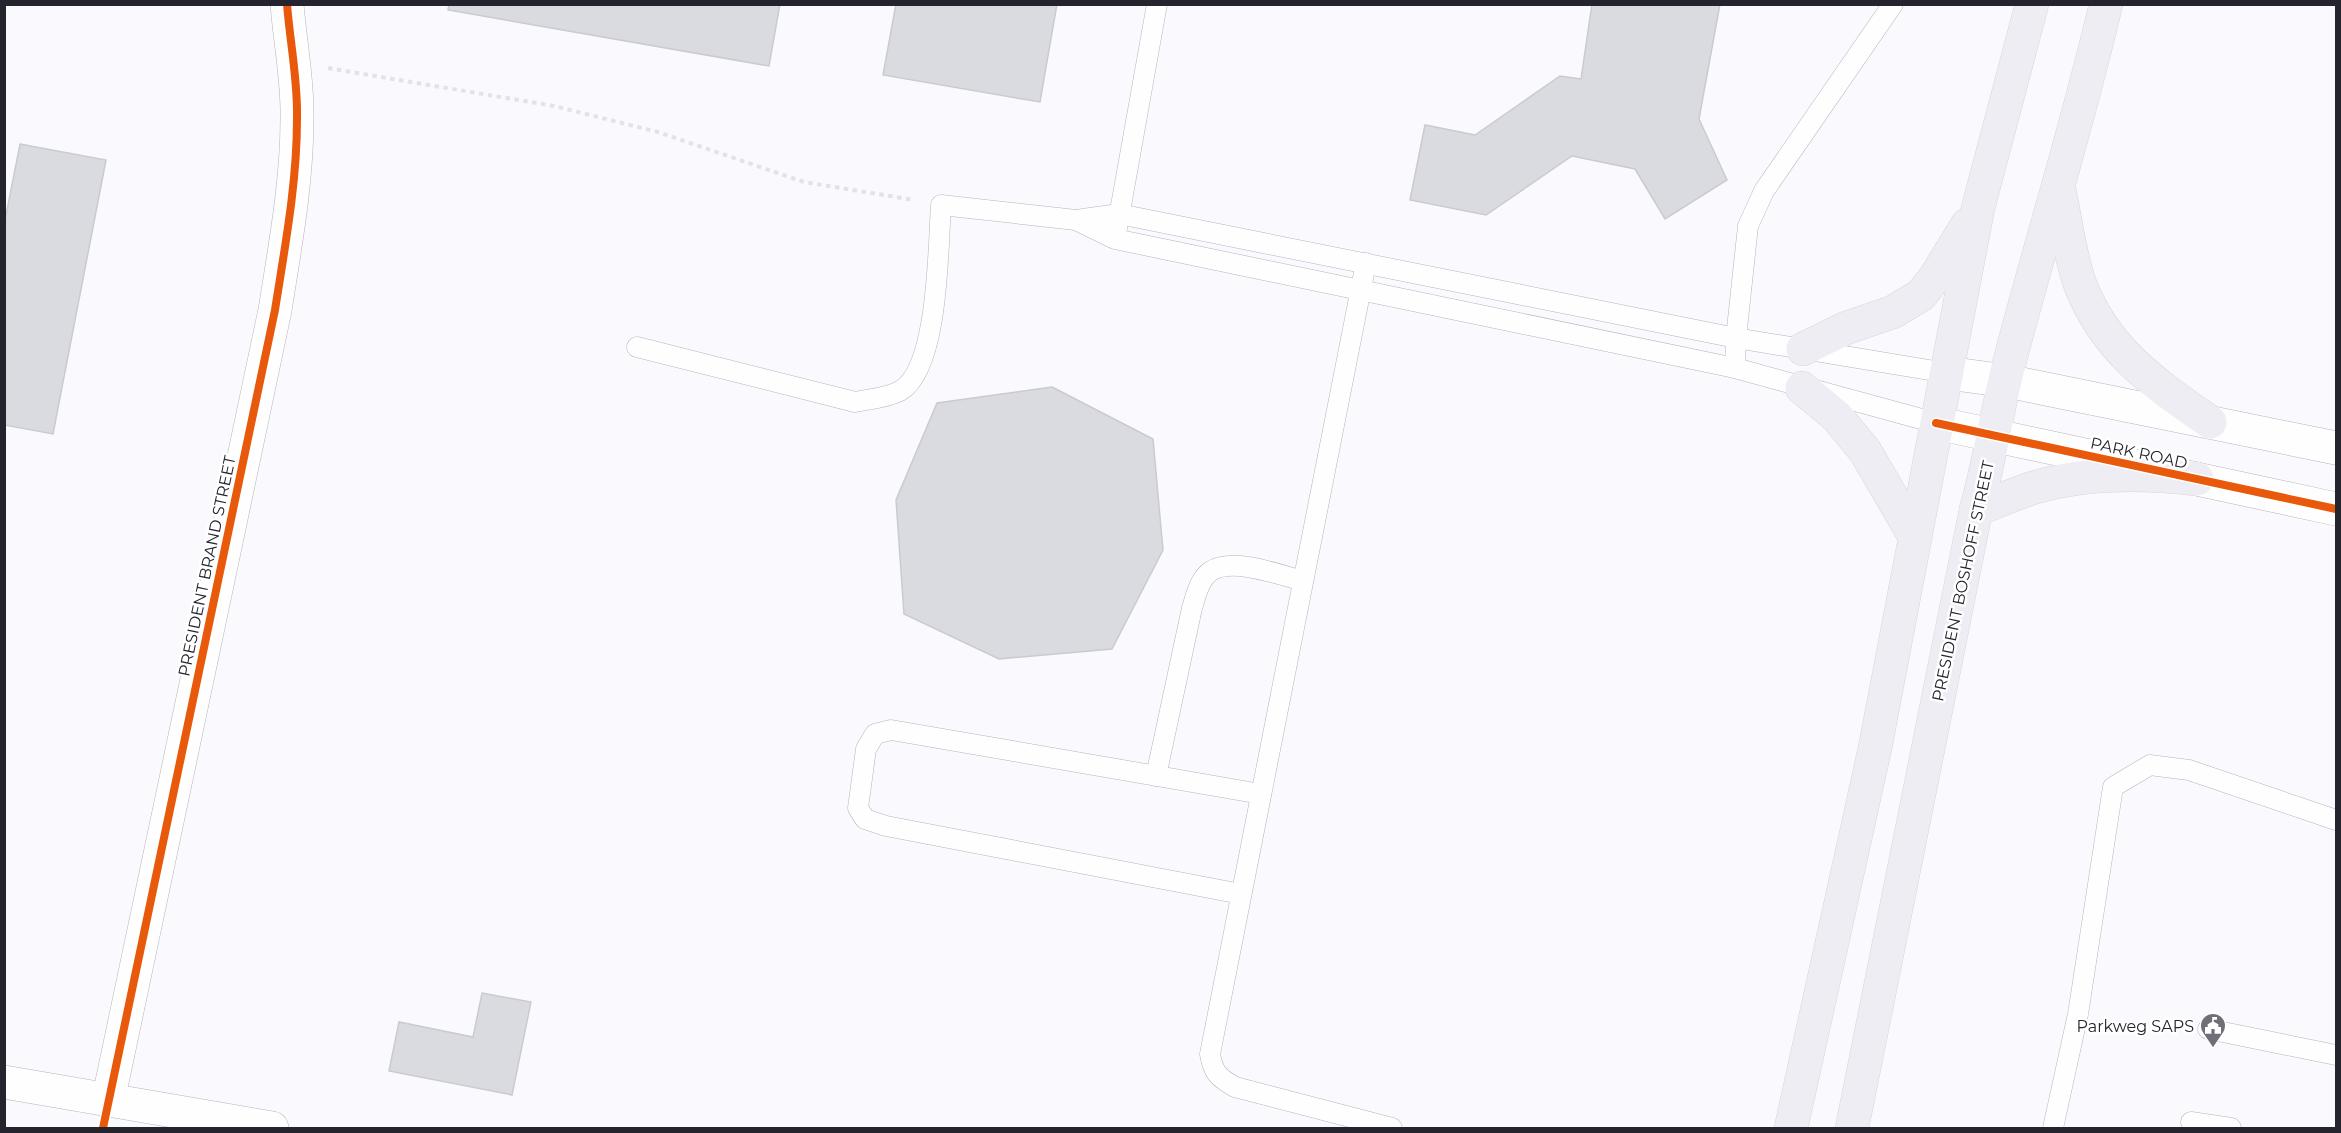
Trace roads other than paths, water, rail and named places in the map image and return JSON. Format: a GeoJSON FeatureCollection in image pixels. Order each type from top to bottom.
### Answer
{"type":"FeatureCollection","features":[{"type":"Feature","properties":{"kind":"main road"},"geometry":{"type":"LineString","coordinates":[[1791,1128],[1875,748],[1978,208],[2032,4]]}},
{"type":"Feature","properties":{"kind":"main road","name":"PRESIDENT BOSHOFF STREET"},"geometry":{"type":"LineString","coordinates":[[1852,1128],[1976,510],[2010,363],[2059,189],[2106,4]]}},
{"type":"Feature","properties":{"kind":"main road"},"geometry":{"type":"LineString","coordinates":[[2059,189],[2080,283],[2115,347],[2143,373],[2210,422]]}},
{"type":"Feature","properties":{"kind":"main road"},"geometry":{"type":"LineString","coordinates":[[1803,349],[1846,328],[1893,312],[1921,295],[1936,276],[1978,208]]}},
{"type":"Feature","properties":{"kind":"main road"},"geometry":{"type":"LineString","coordinates":[[1802,388],[1837,417],[1865,451],[1915,537]]}},
{"type":"Feature","properties":{"kind":"main road"},"geometry":{"type":"LineString","coordinates":[[1976,510],[2037,487],[2074,479],[2117,475],[2197,479]]}},
{"type":"Feature","properties":{"kind":"street","name":"PRESIDENT BRAND STREET"},"geometry":{"type":"LineString","coordinates":[[106,1115],[275,310],[293,192],[297,118],[295,62],[287,4]]}},
{"type":"Feature","properties":{"kind":"street"},"geometry":{"type":"LineString","coordinates":[[1947,372],[2007,381],[2337,448]]}},
{"type":"Feature","properties":{"kind":"street","name":"PARK ROAD"},"geometry":{"type":"LineString","coordinates":[[1936,423],[2337,509]]}},
{"type":"Feature","properties":{"kind":"street"},"geometry":{"type":"LineString","coordinates":[[4,1082],[106,1115],[272,1128]]}},
{"type":"Feature","properties":{"kind":"lane"},"geometry":{"type":"LineString","coordinates":[[1115,239],[1158,4]]}},
{"type":"Feature","properties":{"kind":"lane"},"geometry":{"type":"LineString","coordinates":[[1735,368],[1748,226],[1764,190],[1893,4]]}},
{"type":"Feature","properties":{"kind":"lane"},"geometry":{"type":"LineString","coordinates":[[637,347],[855,402],[882,397],[902,390],[918,373],[930,339],[941,205],[1076,220],[1119,214],[1736,338],[1947,372]]}},
{"type":"Feature","properties":{"kind":"lane"},"geometry":{"type":"LineString","coordinates":[[1076,220],[1115,239],[1735,368],[1936,423]]}},
{"type":"Feature","properties":{"kind":"lane"},"geometry":{"type":"LineString","coordinates":[[1366,263],[1210,1054],[1212,1068],[1217,1076],[1235,1087],[1392,1128]]}},
{"type":"Feature","properties":{"kind":"lane"},"geometry":{"type":"LineString","coordinates":[[1156,776],[1192,608],[1200,585],[1211,571],[1242,566],[1303,581]]}},
{"type":"Feature","properties":{"kind":"lane"},"geometry":{"type":"LineString","coordinates":[[1241,894],[885,826],[865,819],[858,808],[866,749],[875,734],[891,730],[1261,794]]}},
{"type":"Feature","properties":{"kind":"lane"},"geometry":{"type":"LineString","coordinates":[[2054,1128],[2078,1014],[2113,787],[2150,765],[2189,770],[2337,820]]}},
{"type":"Feature","properties":{"kind":"lane"},"geometry":{"type":"LineString","coordinates":[[2208,1029],[2337,1055]]}},
{"type":"Feature","properties":{"kind":"lane"},"geometry":{"type":"LineString","coordinates":[[2191,1122],[2231,1128]]}},
{"type":"Feature","properties":{"kind":"place","name":"Parkweg SAPS"},"geometry":{"type":"Point","coordinates":[2213,1049]}}]}
